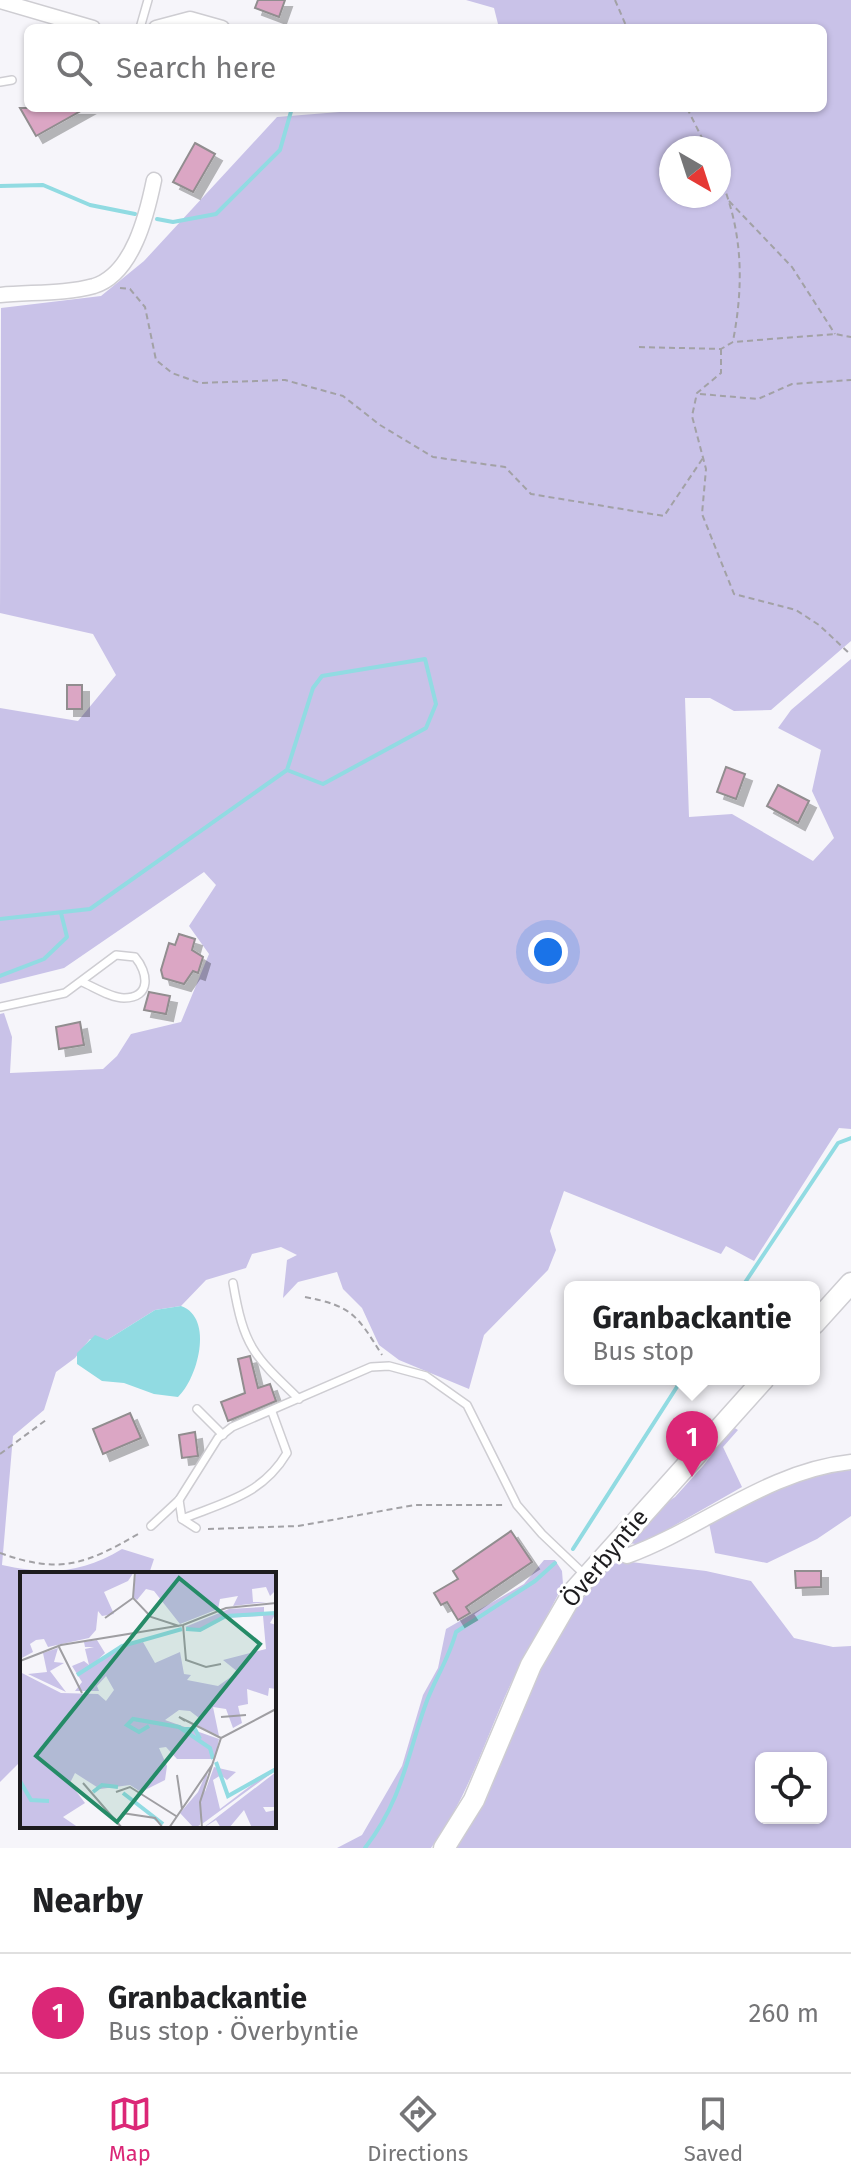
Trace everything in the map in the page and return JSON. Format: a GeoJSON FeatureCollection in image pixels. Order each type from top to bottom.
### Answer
{"type":"FeatureCollection","features":[{"type":"Feature","properties":{"kind":"street"},"geometry":{"type":"LineString","coordinates":[[0,1],[79,24]]}},
{"type":"Feature","properties":{"kind":"street"},"geometry":{"type":"LineString","coordinates":[[171,24],[190,19],[208,24]]}},
{"type":"Feature","properties":{"kind":"street"},"geometry":{"type":"LineString","coordinates":[[0,295],[82,288],[103,282],[118,268],[144,224],[154,180]]}},
{"type":"Feature","properties":{"kind":"street"},"geometry":{"type":"LineString","coordinates":[[820,1317],[851,1283]]}},
{"type":"Feature","properties":{"kind":"street","name":"Överbyntie"},"geometry":{"type":"LineString","coordinates":[[444,1848],[474,1800],[548,1632],[585,1575],[759,1385]]}},
{"type":"Feature","properties":{"kind":"street"},"geometry":{"type":"LineString","coordinates":[[611,1548],[627,1556],[769,1485],[832,1464],[851,1462]]}},
{"type":"Feature","properties":{"kind":"lane"},"geometry":{"type":"LineString","coordinates":[[141,24],[148,0]]}},
{"type":"Feature","properties":{"kind":"lane"},"geometry":{"type":"LineString","coordinates":[[0,82],[12,80]]}},
{"type":"Feature","properties":{"kind":"lane"},"geometry":{"type":"LineString","coordinates":[[0,1007],[65,993],[102,963],[127,954],[135,957],[146,975],[146,985],[141,993],[122,998],[82,982]]}},
{"type":"Feature","properties":{"kind":"lane"},"geometry":{"type":"LineString","coordinates":[[233,1283],[241,1330],[251,1348],[299,1399]]}},
{"type":"Feature","properties":{"kind":"lane"},"geometry":{"type":"LineString","coordinates":[[151,1526],[179,1500],[223,1435],[232,1427],[272,1412],[356,1372],[389,1366],[426,1376],[467,1405],[477,1418],[517,1505],[585,1575]]}},
{"type":"Feature","properties":{"kind":"lane"},"geometry":{"type":"LineString","coordinates":[[197,1409],[223,1435]]}},
{"type":"Feature","properties":{"kind":"lane"},"geometry":{"type":"LineString","coordinates":[[182,1519],[259,1488],[275,1473],[287,1453],[272,1412]]}},
{"type":"Feature","properties":{"kind":"lane"},"geometry":{"type":"LineString","coordinates":[[179,1500],[182,1519],[196,1528]]}},
{"type":"Feature","properties":{"kind":"path"},"geometry":{"type":"LineString","coordinates":[[615,0],[625,24]]}},
{"type":"Feature","properties":{"kind":"path"},"geometry":{"type":"LineString","coordinates":[[689,112],[701,136]]}},
{"type":"Feature","properties":{"kind":"path"},"geometry":{"type":"LineString","coordinates":[[731,203],[792,267],[835,334]]}},
{"type":"Feature","properties":{"kind":"path"},"geometry":{"type":"LineString","coordinates":[[731,208],[740,245],[740,302],[733,342]]}},
{"type":"Feature","properties":{"kind":"path"},"geometry":{"type":"LineString","coordinates":[[114,288],[130,289],[145,307],[156,360],[172,373],[200,383],[285,380],[343,396],[380,425],[433,457],[505,467],[531,494],[664,516],[703,458]]}},
{"type":"Feature","properties":{"kind":"path"},"geometry":{"type":"LineString","coordinates":[[639,347],[721,349],[733,342],[835,334],[851,337]]}},
{"type":"Feature","properties":{"kind":"path"},"geometry":{"type":"LineString","coordinates":[[721,349],[721,373],[697,393],[692,416],[706,469],[702,514],[734,594],[796,610],[819,625],[850,654]]}},
{"type":"Feature","properties":{"kind":"path"},"geometry":{"type":"LineString","coordinates":[[697,393],[758,399],[792,384],[851,380]]}},
{"type":"Feature","properties":{"kind":"path"},"geometry":{"type":"LineString","coordinates":[[305,1297],[340,1304],[362,1324],[389,1366]]}},
{"type":"Feature","properties":{"kind":"path"},"geometry":{"type":"LineString","coordinates":[[0,1454],[46,1420]]}},
{"type":"Feature","properties":{"kind":"path"},"geometry":{"type":"LineString","coordinates":[[196,1528],[298,1526],[415,1505],[517,1505]]}},
{"type":"Feature","properties":{"kind":"path"},"geometry":{"type":"LineString","coordinates":[[0,1553],[40,1564],[75,1565],[109,1552],[151,1526]]}},
{"type":"Feature","properties":{"kind":"shaded area"},"geometry":{"type":"Polygon","coordinates":[[[466,0],[851,0],[851,641],[771,710],[734,711],[710,698],[685,698],[689,817],[732,814],[813,861],[834,838],[812,791],[821,750],[778,728],[791,710],[851,659],[851,1129],[839,1128],[754,1261],[726,1246],[721,1254],[564,1191],[550,1231],[556,1250],[548,1270],[484,1335],[469,1389],[399,1360],[379,1345],[362,1308],[343,1289],[337,1272],[298,1282],[283,1298],[287,1260],[297,1255],[281,1247],[252,1254],[246,1268],[206,1280],[181,1306],[155,1310],[107,1340],[90,1339],[75,1358],[56,1372],[44,1410],[13,1436],[2,1565],[34,1570],[64,1570],[92,1563],[122,1549],[154,1559],[150,1572],[20,1572],[20,1762],[0,1782],[0,1014],[4,1013],[12,1037],[10,1073],[103,1069],[117,1056],[131,1034],[181,1022],[209,954],[189,926],[216,885],[204,872],[64,968],[0,984],[0,708],[78,721],[116,675],[93,634],[0,613],[1,308],[101,296],[144,261],[277,117],[339,112],[827,112],[827,24],[498,24],[494,8],[466,0]]]}},
{"type":"Feature","properties":{"kind":"shaded area"},"geometry":{"type":"Polygon","coordinates":[[[733,1427],[738,1430],[723,1447],[742,1487],[640,1545],[630,1543],[655,1510],[675,1497],[703,1466],[733,1427]]]}},
{"type":"Feature","properties":{"kind":"shaded area"},"geometry":{"type":"Polygon","coordinates":[[[851,1470],[851,1516],[817,1539],[767,1563],[715,1553],[709,1523],[796,1483],[851,1470]]]}},
{"type":"Feature","properties":{"kind":"shaded area"},"geometry":{"type":"Polygon","coordinates":[[[544,1560],[555,1560],[562,1571],[563,1584],[520,1665],[456,1807],[431,1848],[337,1848],[362,1835],[402,1766],[423,1695],[438,1668],[446,1629],[524,1584],[544,1560]]]}},
{"type":"Feature","properties":{"kind":"shaded area"},"geometry":{"type":"Polygon","coordinates":[[[631,1562],[706,1571],[751,1581],[794,1638],[833,1647],[851,1646],[851,1848],[455,1848],[486,1800],[534,1683],[562,1625],[610,1564],[631,1562]]]}},
{"type":"Feature","properties":{"kind":"water"},"geometry":{"type":"Polygon","coordinates":[[[181,1306],[198,1323],[200,1336],[196,1364],[178,1397],[154,1394],[124,1383],[102,1381],[77,1364],[77,1353],[95,1335],[107,1340],[155,1310],[181,1306]]]}},
{"type":"Feature","properties":{"kind":"building"},"geometry":{"type":"Polygon","coordinates":[[[258,0],[285,0],[279,17],[255,8],[258,0]]]}},
{"type":"Feature","properties":{"kind":"building"},"geometry":{"type":"Polygon","coordinates":[[[20,108],[24,108],[24,112],[79,112],[36,136],[20,108]]]}},
{"type":"Feature","properties":{"kind":"building"},"geometry":{"type":"Polygon","coordinates":[[[195,143],[215,154],[193,192],[173,182],[195,143]]]}},
{"type":"Feature","properties":{"kind":"building"},"geometry":{"type":"Polygon","coordinates":[[[67,685],[82,685],[82,709],[67,709],[67,685]]]}},
{"type":"Feature","properties":{"kind":"building"},"geometry":{"type":"Polygon","coordinates":[[[726,767],[745,774],[736,799],[717,792],[726,767]]]}},
{"type":"Feature","properties":{"kind":"building"},"geometry":{"type":"Polygon","coordinates":[[[778,785],[809,801],[798,823],[767,806],[778,785]]]}},
{"type":"Feature","properties":{"kind":"building"},"geometry":{"type":"Polygon","coordinates":[[[179,934],[195,939],[192,950],[203,957],[198,973],[193,971],[184,984],[163,978],[161,970],[169,943],[175,945],[179,934]]]}},
{"type":"Feature","properties":{"kind":"building"},"geometry":{"type":"Polygon","coordinates":[[[149,992],[170,996],[166,1014],[144,1010],[149,992]]]}},
{"type":"Feature","properties":{"kind":"building"},"geometry":{"type":"Polygon","coordinates":[[[80,1022],[84,1045],[59,1049],[56,1027],[80,1022]]]}},
{"type":"Feature","properties":{"kind":"building"},"geometry":{"type":"Polygon","coordinates":[[[250,1356],[258,1388],[270,1384],[276,1401],[228,1421],[221,1402],[245,1393],[238,1359],[250,1356]]]}},
{"type":"Feature","properties":{"kind":"building"},"geometry":{"type":"Polygon","coordinates":[[[130,1413],[141,1438],[103,1454],[93,1429],[130,1413]]]}},
{"type":"Feature","properties":{"kind":"building"},"geometry":{"type":"Polygon","coordinates":[[[195,1432],[198,1456],[182,1458],[179,1435],[195,1432]]]}},
{"type":"Feature","properties":{"kind":"building"},"geometry":{"type":"Polygon","coordinates":[[[511,1531],[532,1562],[466,1607],[470,1613],[458,1620],[447,1602],[441,1605],[434,1593],[458,1579],[453,1571],[511,1531]]]}},
{"type":"Feature","properties":{"kind":"building"},"geometry":{"type":"Polygon","coordinates":[[[795,1571],[821,1571],[821,1587],[796,1588],[795,1571]]]}},
{"type":"Feature","properties":{"kind":"waterway"},"geometry":{"type":"LineString","coordinates":[[157,219],[173,222],[216,214],[280,150],[291,112]]}},
{"type":"Feature","properties":{"kind":"waterway"},"geometry":{"type":"LineString","coordinates":[[0,186],[43,185],[90,205],[135,214]]}},
{"type":"Feature","properties":{"kind":"waterway"},"geometry":{"type":"LineString","coordinates":[[0,919],[90,909],[287,770],[313,688],[322,676],[425,659],[436,704],[426,728],[323,784],[287,770]]}},
{"type":"Feature","properties":{"kind":"waterway"},"geometry":{"type":"LineString","coordinates":[[0,976],[44,959],[67,937],[61,913]]}},
{"type":"Feature","properties":{"kind":"waterway"},"geometry":{"type":"LineString","coordinates":[[746,1281],[838,1143],[851,1138]]}},
{"type":"Feature","properties":{"kind":"waterway"},"geometry":{"type":"LineString","coordinates":[[573,1549],[678,1385]]}},
{"type":"Feature","properties":{"kind":"waterway"},"geometry":{"type":"LineString","coordinates":[[365,1848],[395,1796],[425,1706],[456,1632],[535,1581],[555,1563]]}},
{"type":"Feature","properties":{"kind":"place","name":"Granbackantie"},"geometry":{"type":"Point","coordinates":[692,1477]}}]}
